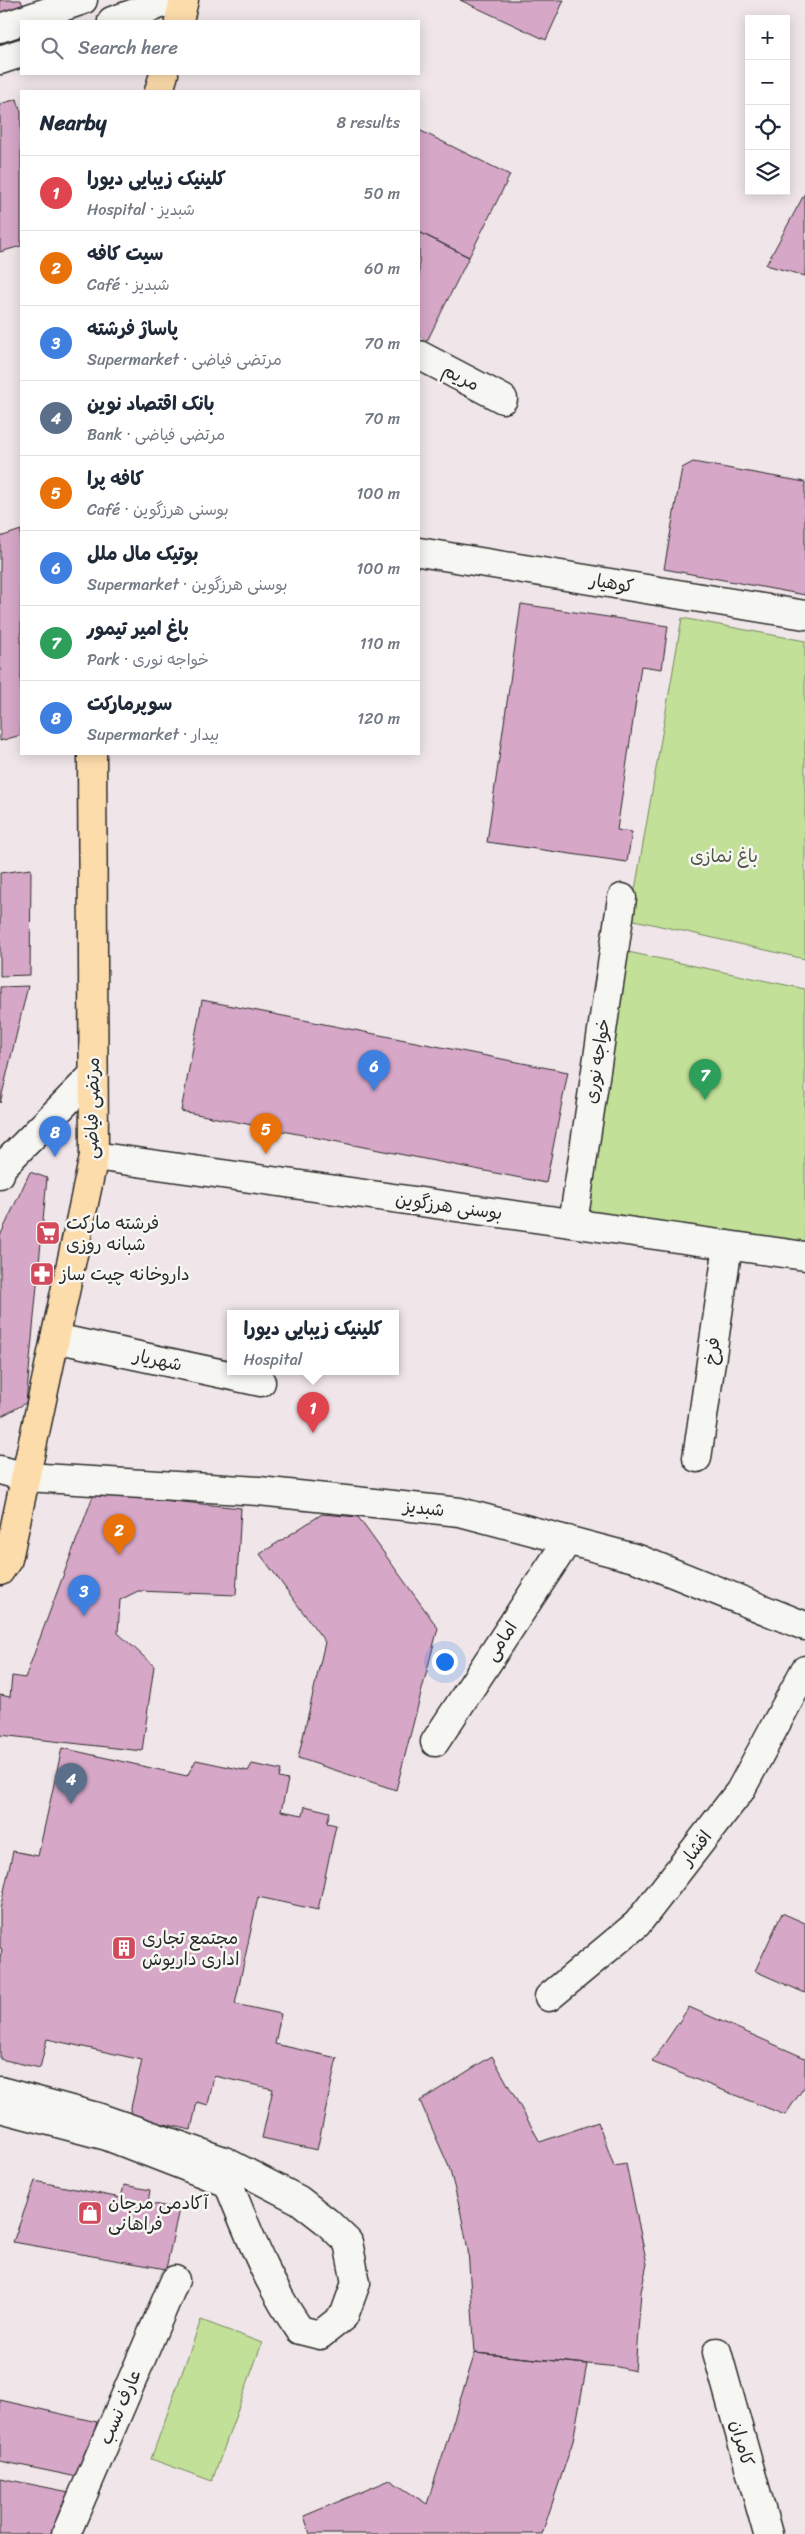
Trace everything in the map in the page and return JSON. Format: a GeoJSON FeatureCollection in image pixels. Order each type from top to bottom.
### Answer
{"type":"FeatureCollection","features":[{"type":"Feature","properties":{"kind":"main road"},"geometry":{"type":"LineString","coordinates":[[178,20],[184,0]]}},
{"type":"Feature","properties":{"kind":"main road"},"geometry":{"type":"LineString","coordinates":[[159,90],[164,75]]}},
{"type":"Feature","properties":{"kind":"main road","name":"مرتضی فیاضی"},"geometry":{"type":"LineString","coordinates":[[0,1571],[8,1559],[94,1156],[92,755]]}},
{"type":"Feature","properties":{"kind":"street"},"geometry":{"type":"LineString","coordinates":[[0,28],[45,6],[83,0]]}},
{"type":"Feature","properties":{"kind":"street"},"geometry":{"type":"LineString","coordinates":[[115,20],[172,0]]}},
{"type":"Feature","properties":{"kind":"street"},"geometry":{"type":"LineString","coordinates":[[0,60],[20,53]]}},
{"type":"Feature","properties":{"kind":"street","name":"مریم"},"geometry":{"type":"LineString","coordinates":[[420,356],[503,399]]}},
{"type":"Feature","properties":{"kind":"street","name":"کوهیار"},"geometry":{"type":"LineString","coordinates":[[420,552],[805,615]]}},
{"type":"Feature","properties":{"kind":"street","name":"خواجه نوری"},"geometry":{"type":"LineString","coordinates":[[572,1223],[622,898]]}},
{"type":"Feature","properties":{"kind":"street"},"geometry":{"type":"LineString","coordinates":[[0,1174],[2,1167],[93,1075]]}},
{"type":"Feature","properties":{"kind":"street","name":"بوسنی هرزگوین"},"geometry":{"type":"LineString","coordinates":[[94,1156],[805,1256]]}},
{"type":"Feature","properties":{"kind":"street","name":"فرخ"},"geometry":{"type":"LineString","coordinates":[[697,1458],[728,1245]]}},
{"type":"Feature","properties":{"kind":"street","name":"شهریار"},"geometry":{"type":"LineString","coordinates":[[55,1338],[227,1375]]}},
{"type":"Feature","properties":{"kind":"street","name":"شهریار"},"geometry":{"type":"LineString","coordinates":[[228,1375],[261,1382]]}},
{"type":"Feature","properties":{"kind":"street","name":"شبدیز"},"geometry":{"type":"LineString","coordinates":[[0,1470],[26,1477],[259,1491],[460,1512],[638,1559],[805,1626]]}},
{"type":"Feature","properties":{"kind":"street","name":"امامی"},"geometry":{"type":"LineString","coordinates":[[435,1742],[568,1540]]}},
{"type":"Feature","properties":{"kind":"street","name":"افشار"},"geometry":{"type":"LineString","coordinates":[[549,1997],[637,1924],[740,1791],[805,1670]]}},
{"type":"Feature","properties":{"kind":"street"},"geometry":{"type":"LineString","coordinates":[[0,2091],[97,2117],[224,2160],[299,2200],[326,2221],[348,2242],[356,2283],[344,2316],[320,2335],[300,2330],[280,2302],[268,2279],[228,2183],[107,2136],[0,2108]]}},
{"type":"Feature","properties":{"kind":"street","name":"عارف نسب"},"geometry":{"type":"LineString","coordinates":[[66,2534],[175,2280]]}},
{"type":"Feature","properties":{"kind":"street","name":"کامران"},"geometry":{"type":"LineString","coordinates":[[717,2352],[768,2534]]}},
{"type":"Feature","properties":{"kind":"green space","name":"باغ نمازی"},"geometry":{"type":"Polygon","coordinates":[[[682,618],[805,641],[805,959],[630,919],[682,618]]]}},
{"type":"Feature","properties":{"kind":"green space"},"geometry":{"type":"Polygon","coordinates":[[[628,952],[805,989],[805,1243],[588,1211],[628,952]]]}},
{"type":"Feature","properties":{"kind":"green space"},"geometry":{"type":"Polygon","coordinates":[[[201,2320],[262,2343],[212,2481],[151,2459],[201,2320]]]}},
{"type":"Feature","properties":{"kind":"building"},"geometry":{"type":"Polygon","coordinates":[[[0,0],[21,0],[24,9],[0,17],[0,0]]]}},
{"type":"Feature","properties":{"kind":"building"},"geometry":{"type":"Polygon","coordinates":[[[460,0],[564,0],[546,40],[460,0]]]}},
{"type":"Feature","properties":{"kind":"building"},"geometry":{"type":"Polygon","coordinates":[[[17,99],[20,109],[20,246],[0,252],[0,104],[17,99]]]}},
{"type":"Feature","properties":{"kind":"building"},"geometry":{"type":"Polygon","coordinates":[[[420,130],[510,175],[469,257],[420,232],[420,130]]]}},
{"type":"Feature","properties":{"kind":"building"},"geometry":{"type":"Polygon","coordinates":[[[805,193],[805,276],[766,265],[805,193]]]}},
{"type":"Feature","properties":{"kind":"building"},"geometry":{"type":"Polygon","coordinates":[[[420,232],[469,257],[427,341],[420,337],[420,232]]]}},
{"type":"Feature","properties":{"kind":"building"},"geometry":{"type":"Polygon","coordinates":[[[693,462],[805,482],[805,595],[664,569],[682,468],[693,462]]]}},
{"type":"Feature","properties":{"kind":"building"},"geometry":{"type":"Polygon","coordinates":[[[20,530],[20,735],[0,741],[0,537],[20,530]]]}},
{"type":"Feature","properties":{"kind":"building"},"geometry":{"type":"Polygon","coordinates":[[[521,604],[668,626],[662,669],[641,666],[617,830],[632,832],[627,862],[487,842],[521,604]]]}},
{"type":"Feature","properties":{"kind":"building"},"geometry":{"type":"Polygon","coordinates":[[[31,869],[30,975],[0,976],[0,873],[31,869]]]}},
{"type":"Feature","properties":{"kind":"building"},"geometry":{"type":"Polygon","coordinates":[[[28,986],[0,1103],[0,987],[28,986]]]}},
{"type":"Feature","properties":{"kind":"building"},"geometry":{"type":"Polygon","coordinates":[[[202,1000],[568,1072],[546,1183],[181,1111],[202,1000]]]}},
{"type":"Feature","properties":{"kind":"building"},"geometry":{"type":"Polygon","coordinates":[[[30,1172],[47,1178],[26,1403],[0,1417],[0,1236],[30,1172]]]}},
{"type":"Feature","properties":{"kind":"building"},"geometry":{"type":"Polygon","coordinates":[[[94,1493],[241,1508],[236,1595],[138,1591],[120,1600],[118,1633],[154,1666],[142,1751],[0,1735],[0,1695],[10,1697],[12,1676],[25,1678],[94,1493]]]}},
{"type":"Feature","properties":{"kind":"building"},"geometry":{"type":"Polygon","coordinates":[[[322,1514],[358,1517],[438,1628],[396,1790],[298,1758],[325,1642],[260,1554],[322,1514]]]}},
{"type":"Feature","properties":{"kind":"building","name":"مجتمع تجاری اداری داریوش"},"geometry":{"type":"Polygon","coordinates":[[[62,1748],[187,1776],[196,1760],[248,1771],[252,1764],[281,1770],[279,1778],[288,1780],[281,1811],[303,1815],[305,1806],[330,1812],[327,1823],[336,1825],[318,1910],[258,1897],[235,2004],[281,2014],[275,2044],[337,2058],[317,2150],[262,2138],[273,2089],[214,2076],[208,2105],[197,2102],[191,2130],[129,2116],[142,2060],[47,2039],[40,2068],[0,2059],[0,1959],[2,1949],[0,1948],[0,1909],[13,1851],[38,1856],[62,1748]]]}},
{"type":"Feature","properties":{"kind":"building"},"geometry":{"type":"Polygon","coordinates":[[[782,1913],[805,1923],[805,1993],[755,1971],[782,1913]]]}},
{"type":"Feature","properties":{"kind":"building"},"geometry":{"type":"Polygon","coordinates":[[[689,2007],[805,2058],[805,2086],[785,2115],[652,2062],[689,2007]]]}},
{"type":"Feature","properties":{"kind":"building"},"geometry":{"type":"Polygon","coordinates":[[[492,2056],[540,2142],[598,2122],[614,2166],[626,2164],[647,2264],[641,2292],[635,2371],[618,2367],[475,2353],[468,2250],[460,2209],[449,2167],[420,2101],[492,2056]]]}},
{"type":"Feature","properties":{"kind":"building"},"geometry":{"type":"Polygon","coordinates":[[[35,2181],[121,2198],[124,2185],[150,2190],[148,2203],[179,2209],[166,2269],[13,2242],[35,2181]]]}},
{"type":"Feature","properties":{"kind":"building"},"geometry":{"type":"Polygon","coordinates":[[[475,2353],[587,2364],[573,2441],[542,2534],[310,2534],[304,2516],[390,2480],[427,2504],[475,2353]]]}},
{"type":"Feature","properties":{"kind":"building"},"geometry":{"type":"Polygon","coordinates":[[[0,2400],[97,2422],[82,2478],[0,2461],[0,2400]]]}},
{"type":"Feature","properties":{"kind":"building"},"geometry":{"type":"Polygon","coordinates":[[[0,2478],[74,2493],[55,2534],[0,2534],[0,2478]]]}},
{"type":"Feature","properties":{"kind":"place","name":"بوتیک مال ملل"},"geometry":{"type":"Point","coordinates":[374,1091]}},
{"type":"Feature","properties":{"kind":"place","name":"باغ امیر تیمور"},"geometry":{"type":"Point","coordinates":[705,1100]}},
{"type":"Feature","properties":{"kind":"place","name":"کافه پرا"},"geometry":{"type":"Point","coordinates":[266,1154]}},
{"type":"Feature","properties":{"kind":"place","name":"سوپرمارکت"},"geometry":{"type":"Point","coordinates":[55,1157]}},
{"type":"Feature","properties":{"kind":"place","name":"فرشته مارکت شبانه روزی"},"geometry":{"type":"Point","coordinates":[48,1233]}},
{"type":"Feature","properties":{"kind":"place","name":"داروخانه چیت ساز"},"geometry":{"type":"Point","coordinates":[42,1274]}},
{"type":"Feature","properties":{"kind":"place","name":"کلینیک زیبایی دیورا"},"geometry":{"type":"Point","coordinates":[313,1433]}},
{"type":"Feature","properties":{"kind":"place","name":"سیت کافه"},"geometry":{"type":"Point","coordinates":[119,1555]}},
{"type":"Feature","properties":{"kind":"place","name":"پاساژ فرشته"},"geometry":{"type":"Point","coordinates":[84,1616]}},
{"type":"Feature","properties":{"kind":"place","name":"بانک اقتصاد نوین"},"geometry":{"type":"Point","coordinates":[71,1804]}},
{"type":"Feature","properties":{"kind":"place","name":"مجتمع تجاری اداری داریوش"},"geometry":{"type":"Point","coordinates":[124,1948]}},
{"type":"Feature","properties":{"kind":"place","name":"آکادمی مرجان فراهانی"},"geometry":{"type":"Point","coordinates":[90,2213]}}]}
